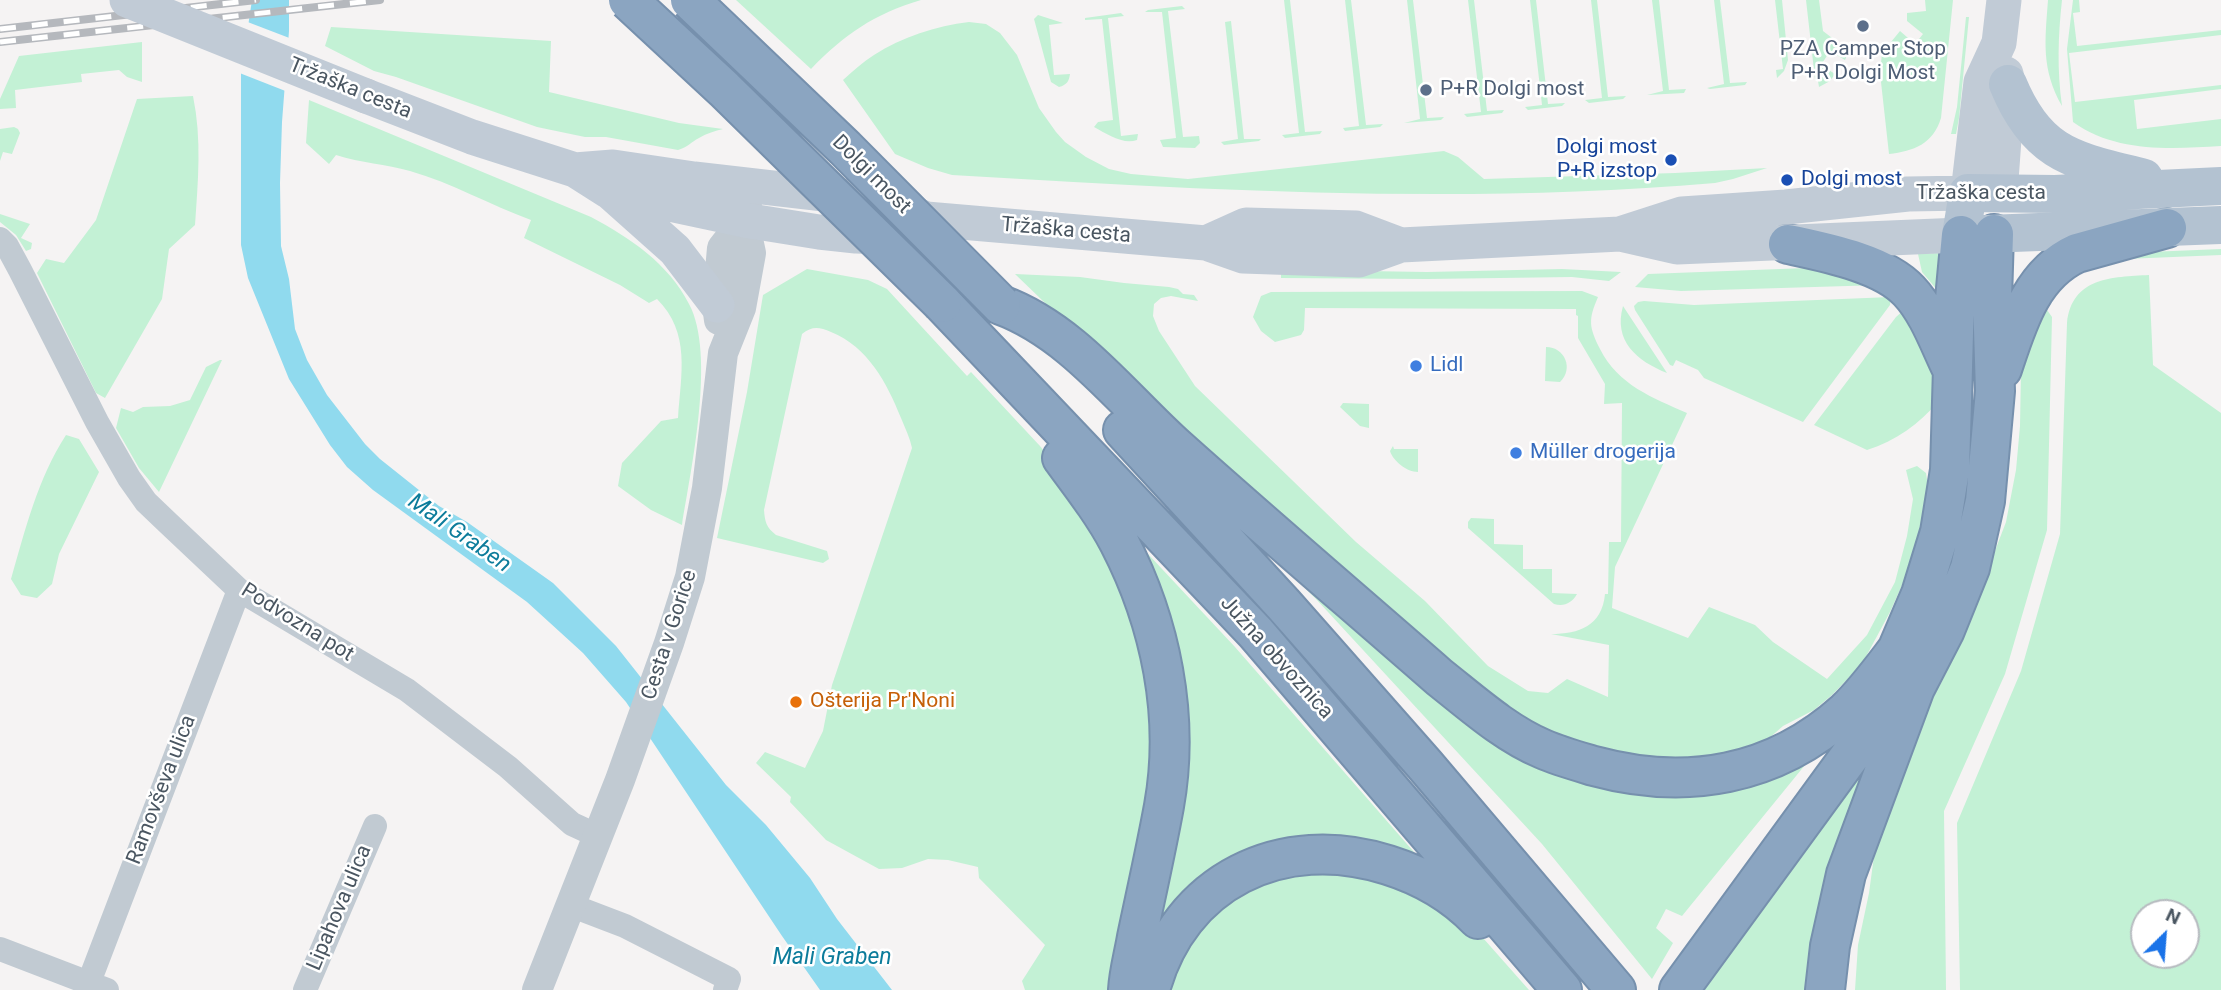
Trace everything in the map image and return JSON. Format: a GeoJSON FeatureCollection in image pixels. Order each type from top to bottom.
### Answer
{"type":"FeatureCollection","features":[{"type":"Feature","properties":{"kind":"highway","name":"Dolgi most"},"geometry":{"type":"LineString","coordinates":[[628,0],[763,127],[942,303],[944,316],[969,344]]}},
{"type":"Feature","properties":{"kind":"highway","name":"Dolgi most"},"geometry":{"type":"LineString","coordinates":[[690,0],[845,148],[1002,305],[1056,346]]}},
{"type":"Feature","properties":{"kind":"highway"},"geometry":{"type":"LineString","coordinates":[[1995,391],[2021,315],[2051,268],[2077,253],[2167,228]]}},
{"type":"Feature","properties":{"kind":"highway"},"geometry":{"type":"LineString","coordinates":[[1855,749],[1921,594],[1940,532],[1951,470],[1955,299],[1977,235]]}},
{"type":"Feature","properties":{"kind":"highway"},"geometry":{"type":"LineString","coordinates":[[1825,990],[1830,946],[1846,874],[1915,688],[1945,630],[1970,568],[1985,501],[1995,391],[1992,299],[1977,235]]}},
{"type":"Feature","properties":{"kind":"highway"},"geometry":{"type":"LineString","coordinates":[[1788,244],[1847,258],[1882,272],[1909,290],[1927,316],[1954,374]]}},
{"type":"Feature","properties":{"kind":"highway"},"geometry":{"type":"LineString","coordinates":[[969,344],[1093,500],[1119,542],[1154,629],[1167,697],[1169,762],[1164,808],[1128,990]]}},
{"type":"Feature","properties":{"kind":"highway","name":"Južna obvoznica"},"geometry":{"type":"LineString","coordinates":[[969,344],[1256,633],[1562,990]]}},
{"type":"Feature","properties":{"kind":"highway"},"geometry":{"type":"LineString","coordinates":[[1056,346],[1439,677],[1485,713],[1542,749],[1620,773],[1661,778],[1712,776],[1752,767],[1788,752],[1846,710],[1897,650]]}},
{"type":"Feature","properties":{"kind":"highway","name":"Južna obvoznica"},"geometry":{"type":"LineString","coordinates":[[1056,346],[1146,454],[1425,765],[1609,980]]}},
{"type":"Feature","properties":{"kind":"highway"},"geometry":{"type":"LineString","coordinates":[[1679,990],[1855,749],[1915,688]]}},
{"type":"Feature","properties":{"kind":"highway"},"geometry":{"type":"LineString","coordinates":[[1150,990],[1158,965],[1177,931],[1198,904],[1214,890],[1258,865],[1303,855],[1325,854],[1370,859],[1422,877],[1444,889],[1464,905],[1522,969],[1550,990]]}},
{"type":"Feature","properties":{"kind":"main road","name":"Tržaška cesta"},"geometry":{"type":"LineString","coordinates":[[127,0],[471,137],[575,170],[608,191],[744,220],[820,232],[884,237],[926,219]]}},
{"type":"Feature","properties":{"kind":"main road"},"geometry":{"type":"LineString","coordinates":[[1984,193],[1981,82],[1998,43],[2004,0]]}},
{"type":"Feature","properties":{"kind":"main road"},"geometry":{"type":"LineString","coordinates":[[1998,43],[2008,84],[2029,125],[2044,140],[2078,160],[2184,188]]}},
{"type":"Feature","properties":{"kind":"main road"},"geometry":{"type":"LineString","coordinates":[[1977,235],[2008,84]]}},
{"type":"Feature","properties":{"kind":"main road"},"geometry":{"type":"LineString","coordinates":[[763,147],[771,171],[767,188]]}},
{"type":"Feature","properties":{"kind":"main road","name":"Tržaška cesta"},"geometry":{"type":"LineString","coordinates":[[575,170],[613,167],[885,201],[926,219],[1206,243],[1243,256],[1359,260],[1401,246],[1619,234],[1682,214],[1908,194],[2055,194],[2221,186]]}},
{"type":"Feature","properties":{"kind":"main road"},"geometry":{"type":"LineString","coordinates":[[608,191],[675,250],[717,305]]}},
{"type":"Feature","properties":{"kind":"main road","name":"Tržaška cesta"},"geometry":{"type":"LineString","coordinates":[[1619,234],[1677,247],[2221,225]]}},
{"type":"Feature","properties":{"kind":"street","name":"Cesta v Gorice"},"geometry":{"type":"LineString","coordinates":[[537,990],[620,780],[670,643],[698,544],[707,488],[723,353],[717,305],[722,248],[767,188]]}},
{"type":"Feature","properties":{"kind":"street","name":"Cesta v Gorice"},"geometry":{"type":"LineString","coordinates":[[723,353],[741,308],[751,253],[744,220]]}},
{"type":"Feature","properties":{"kind":"street","name":"Podvozna pot"},"geometry":{"type":"LineString","coordinates":[[0,239],[20,270],[96,422],[146,502],[239,590],[407,690],[508,767],[572,824],[598,836]]}},
{"type":"Feature","properties":{"kind":"street","name":"Ramovševa ulica"},"geometry":{"type":"LineString","coordinates":[[94,988],[239,590]]}},
{"type":"Feature","properties":{"kind":"street","name":"Lipahova ulica"},"geometry":{"type":"LineString","coordinates":[[305,990],[375,825]]}},
{"type":"Feature","properties":{"kind":"street"},"geometry":{"type":"LineString","coordinates":[[570,905],[625,926],[729,979],[725,990]]}},
{"type":"Feature","properties":{"kind":"street"},"geometry":{"type":"LineString","coordinates":[[0,949],[94,988]]}},
{"type":"Feature","properties":{"kind":"green space"},"geometry":{"type":"Polygon","coordinates":[[[736,0],[921,0],[889,12],[848,35],[811,69],[736,0]]]}},
{"type":"Feature","properties":{"kind":"green space"},"geometry":{"type":"Polygon","coordinates":[[[1284,0],[1290,0],[1305,132],[1322,131],[1320,134],[1285,138],[1282,135],[1299,133],[1284,0]]]}},
{"type":"Feature","properties":{"kind":"green space"},"geometry":{"type":"Polygon","coordinates":[[[1345,0],[1351,0],[1366,125],[1383,124],[1380,127],[1345,131],[1343,128],[1359,126],[1345,0]]]}},
{"type":"Feature","properties":{"kind":"green space"},"geometry":{"type":"Polygon","coordinates":[[[1407,0],[1413,0],[1427,118],[1444,117],[1441,120],[1404,123],[1420,119],[1407,0]]]}},
{"type":"Feature","properties":{"kind":"green space"},"geometry":{"type":"Polygon","coordinates":[[[1468,0],[1474,0],[1487,111],[1504,110],[1502,113],[1467,117],[1464,114],[1481,112],[1468,0]]]}},
{"type":"Feature","properties":{"kind":"green space"},"geometry":{"type":"Polygon","coordinates":[[[1530,0],[1536,0],[1548,104],[1565,103],[1562,106],[1528,110],[1525,107],[1542,105],[1530,0]]]}},
{"type":"Feature","properties":{"kind":"green space"},"geometry":{"type":"Polygon","coordinates":[[[1591,0],[1597,0],[1608,97],[1626,96],[1623,99],[1589,103],[1585,100],[1602,98],[1591,0]]]}},
{"type":"Feature","properties":{"kind":"green space"},"geometry":{"type":"Polygon","coordinates":[[[1652,0],[1659,0],[1669,90],[1686,89],[1684,93],[1647,95],[1663,91],[1652,0]]]}},
{"type":"Feature","properties":{"kind":"green space"},"geometry":{"type":"Polygon","coordinates":[[[1714,0],[1720,0],[1730,83],[1747,82],[1745,85],[1707,88],[1724,84],[1714,0]]]}},
{"type":"Feature","properties":{"kind":"green space"},"geometry":{"type":"Polygon","coordinates":[[[1775,0],[1782,0],[1788,60],[1784,71],[1777,78],[1776,70],[1783,69],[1775,0]]]}},
{"type":"Feature","properties":{"kind":"green space"},"geometry":{"type":"Polygon","coordinates":[[[1806,0],[1819,0],[1823,31],[1849,51],[1845,60],[1830,51],[1821,65],[1835,74],[1830,81],[1819,87],[1815,79],[1806,0]]]}},
{"type":"Feature","properties":{"kind":"green space"},"geometry":{"type":"Polygon","coordinates":[[[1925,0],[1953,0],[1941,118],[1933,134],[1921,145],[1889,154],[1880,73],[1882,53],[1900,31],[1915,44],[1923,34],[1907,21],[1907,13],[1926,11],[1925,0]]]}},
{"type":"Feature","properties":{"kind":"green space"},"geometry":{"type":"Polygon","coordinates":[[[2048,0],[2062,0],[2059,79],[2062,106],[2051,80],[2046,54],[2048,0]]]}},
{"type":"Feature","properties":{"kind":"green space"},"geometry":{"type":"Polygon","coordinates":[[[2073,0],[2079,0],[2080,12],[2073,13],[2077,46],[2221,30],[2221,35],[2069,53],[2075,102],[2221,85],[2221,89],[2134,100],[2137,129],[2221,119],[2221,146],[2144,147],[2107,139],[2073,122],[2067,49],[2073,0]]]}},
{"type":"Feature","properties":{"kind":"green space"},"geometry":{"type":"Polygon","coordinates":[[[1182,6],[1185,9],[1168,11],[1183,137],[1199,136],[1200,143],[1195,148],[1163,147],[1160,140],[1176,138],[1162,12],[1145,12],[1182,6]]]}},
{"type":"Feature","properties":{"kind":"green space"},"geometry":{"type":"Polygon","coordinates":[[[1121,13],[1124,16],[1108,18],[1121,136],[1138,134],[1137,140],[1132,141],[1115,138],[1094,127],[1098,122],[1113,120],[1102,19],[1085,18],[1121,13]]]}},
{"type":"Feature","properties":{"kind":"green space"},"geometry":{"type":"Polygon","coordinates":[[[1038,15],[1063,23],[1049,25],[1054,75],[1070,74],[1067,82],[1059,87],[1051,82],[1034,19],[1038,15]]]}},
{"type":"Feature","properties":{"kind":"green space"},"geometry":{"type":"Polygon","coordinates":[[[1966,17],[1969,17],[1959,118],[1956,134],[1951,134],[1957,107],[1966,17]]]}},
{"type":"Feature","properties":{"kind":"green space"},"geometry":{"type":"Polygon","coordinates":[[[1231,21],[1244,139],[1261,139],[1224,145],[1221,142],[1238,139],[1225,22],[1231,21]]]}},
{"type":"Feature","properties":{"kind":"green space"},"geometry":{"type":"Polygon","coordinates":[[[969,22],[986,24],[1000,33],[1017,55],[1039,108],[1065,142],[1109,169],[1131,174],[1188,179],[1444,151],[1458,157],[1484,179],[1767,168],[1715,183],[1620,190],[1429,194],[1238,190],[952,175],[895,154],[843,80],[870,58],[896,43],[932,29],[969,22]]]}},
{"type":"Feature","properties":{"kind":"green space"},"geometry":{"type":"Polygon","coordinates":[[[331,27],[551,41],[549,92],[679,123],[723,129],[705,135],[678,150],[606,137],[585,137],[537,127],[374,71],[325,46],[331,27]]]}},
{"type":"Feature","properties":{"kind":"green space"},"geometry":{"type":"Polygon","coordinates":[[[142,42],[142,82],[127,77],[119,70],[81,74],[82,82],[15,90],[16,108],[0,109],[0,99],[19,56],[142,42]]]}},
{"type":"Feature","properties":{"kind":"green space"},"geometry":{"type":"Polygon","coordinates":[[[193,96],[198,144],[195,225],[169,249],[162,299],[105,398],[96,393],[37,273],[46,259],[64,263],[96,220],[137,99],[193,96]]]}},
{"type":"Feature","properties":{"kind":"green space"},"geometry":{"type":"Polygon","coordinates":[[[309,100],[591,217],[634,243],[670,276],[689,304],[697,326],[701,352],[699,412],[682,525],[651,510],[618,486],[622,463],[661,421],[678,418],[682,370],[679,340],[668,312],[657,299],[649,303],[620,285],[524,238],[531,220],[441,182],[401,169],[336,155],[329,164],[306,143],[309,100]]]}},
{"type":"Feature","properties":{"kind":"green space"},"geometry":{"type":"Polygon","coordinates":[[[14,127],[20,133],[12,154],[3,152],[0,161],[0,129],[14,127]]]}},
{"type":"Feature","properties":{"kind":"green space"},"geometry":{"type":"Polygon","coordinates":[[[0,214],[30,224],[21,238],[32,243],[31,249],[26,251],[16,235],[0,222],[0,214]]]}},
{"type":"Feature","properties":{"kind":"green space"},"geometry":{"type":"Polygon","coordinates":[[[2221,249],[2221,255],[2125,259],[2125,253],[2221,249]]]}},
{"type":"Feature","properties":{"kind":"green space"},"geometry":{"type":"Polygon","coordinates":[[[1939,253],[1938,291],[1922,272],[1918,254],[1939,253]]]}},
{"type":"Feature","properties":{"kind":"green space"},"geometry":{"type":"Polygon","coordinates":[[[1833,267],[1881,285],[1681,291],[1635,287],[1648,274],[1833,267]]]}},
{"type":"Feature","properties":{"kind":"green space"},"geometry":{"type":"Polygon","coordinates":[[[807,269],[868,280],[887,289],[967,376],[971,372],[1040,446],[1075,489],[1131,598],[1158,735],[1117,990],[1025,990],[1022,981],[1045,945],[979,878],[978,867],[948,860],[928,859],[902,868],[879,869],[826,840],[790,802],[791,797],[756,763],[765,752],[805,768],[823,731],[832,685],[912,448],[889,392],[866,357],[856,347],[831,332],[819,328],[809,330],[802,334],[764,510],[767,524],[776,535],[827,551],[829,559],[823,563],[717,538],[747,392],[763,295],[807,269]]]}},
{"type":"Feature","properties":{"kind":"green space"},"geometry":{"type":"Polygon","coordinates":[[[1562,269],[1621,272],[1609,281],[1572,277],[1281,278],[1281,274],[1302,270],[1427,272],[1562,269]]]}},
{"type":"Feature","properties":{"kind":"green space"},"geometry":{"type":"Polygon","coordinates":[[[1015,274],[1080,277],[1169,287],[1178,289],[1183,294],[1194,295],[1198,301],[1171,296],[1161,298],[1154,304],[1153,316],[1159,331],[1195,386],[1356,542],[1425,601],[1488,666],[1528,691],[1548,693],[1567,679],[1608,697],[1609,645],[1551,634],[1580,630],[1594,621],[1603,605],[1605,594],[1608,594],[1609,542],[1621,542],[1622,403],[1604,404],[1605,384],[1578,338],[1576,309],[1305,308],[1304,330],[1301,335],[1275,342],[1261,331],[1253,317],[1261,296],[1271,292],[1582,291],[1598,297],[1591,318],[1592,329],[1596,341],[1616,372],[1638,389],[1687,413],[1615,567],[1612,608],[1688,638],[1709,607],[1755,625],[1773,642],[1827,679],[1867,635],[1895,582],[1913,499],[1906,470],[1917,466],[1926,473],[1928,486],[1925,515],[1907,574],[1862,664],[1814,710],[1783,726],[1751,754],[1667,767],[1537,733],[1451,668],[1071,328],[1015,274]]]}},
{"type":"Feature","properties":{"kind":"green space"},"geometry":{"type":"Polygon","coordinates":[[[2149,275],[2153,365],[2221,413],[2221,990],[1960,990],[1957,823],[2021,671],[2060,534],[2067,323],[2070,308],[2085,288],[2108,279],[2149,275]]]}},
{"type":"Feature","properties":{"kind":"green space"},"geometry":{"type":"Polygon","coordinates":[[[1891,297],[1890,305],[1803,422],[1704,378],[1698,370],[1676,360],[1673,366],[1670,365],[1634,306],[1644,301],[1694,305],[1891,297]]]}},
{"type":"Feature","properties":{"kind":"green space"},"geometry":{"type":"Polygon","coordinates":[[[2040,300],[2052,317],[2047,530],[2005,674],[1944,811],[1946,990],[1855,990],[1858,945],[1877,834],[1921,720],[1961,640],[2006,522],[2016,470],[2021,370],[2040,300]]]}},
{"type":"Feature","properties":{"kind":"green space"},"geometry":{"type":"Polygon","coordinates":[[[1623,306],[1667,373],[1637,356],[1630,348],[1621,330],[1623,306]]]}},
{"type":"Feature","properties":{"kind":"green space"},"geometry":{"type":"Polygon","coordinates":[[[1905,309],[1934,350],[1939,401],[1906,431],[1867,450],[1814,425],[1896,317],[1905,309]]]}},
{"type":"Feature","properties":{"kind":"green space"},"geometry":{"type":"Polygon","coordinates":[[[1546,347],[1558,351],[1567,365],[1560,382],[1545,381],[1546,347]]]}},
{"type":"Feature","properties":{"kind":"green space"},"geometry":{"type":"Polygon","coordinates":[[[220,360],[159,492],[139,468],[116,428],[121,408],[133,412],[143,407],[170,406],[190,400],[206,367],[220,360]]]}},
{"type":"Feature","properties":{"kind":"green space"},"geometry":{"type":"Polygon","coordinates":[[[1343,403],[1369,404],[1369,428],[1360,426],[1340,407],[1343,403]]]}},
{"type":"Feature","properties":{"kind":"green space"},"geometry":{"type":"Polygon","coordinates":[[[66,435],[79,439],[99,472],[59,554],[52,584],[37,598],[21,595],[11,579],[40,487],[66,435]]]}},
{"type":"Feature","properties":{"kind":"green space"},"geometry":{"type":"Polygon","coordinates":[[[1393,446],[1394,449],[1418,449],[1418,472],[1397,462],[1390,451],[1393,446]]]}},
{"type":"Feature","properties":{"kind":"green space"},"geometry":{"type":"Polygon","coordinates":[[[1471,518],[1494,519],[1494,544],[1523,545],[1523,569],[1552,569],[1552,593],[1577,594],[1575,597],[1564,605],[1554,604],[1468,528],[1471,518]]]}},
{"type":"Feature","properties":{"kind":"green space"},"geometry":{"type":"Polygon","coordinates":[[[1134,539],[1235,647],[1427,867],[1292,847],[1155,949],[1175,807],[1134,539]]]}},
{"type":"Feature","properties":{"kind":"green space"},"geometry":{"type":"Polygon","coordinates":[[[1283,566],[1525,752],[1771,777],[1805,765],[1682,916],[1666,909],[1656,928],[1673,943],[1652,979],[1542,844],[1283,566]]]}},
{"type":"Feature","properties":{"kind":"green space"},"geometry":{"type":"Polygon","coordinates":[[[1888,729],[1815,990],[1696,990],[1888,729]]]}},
{"type":"Feature","properties":{"kind":"green space"},"geometry":{"type":"Polygon","coordinates":[[[1371,870],[1468,921],[1529,990],[1160,990],[1188,931],[1264,874],[1371,870]]]}},
{"type":"Feature","properties":{"kind":"water","name":"Mali Graben"},"geometry":{"type":"Polygon","coordinates":[[[252,0],[289,0],[280,183],[281,246],[289,279],[295,329],[307,360],[327,395],[380,459],[439,506],[467,522],[553,583],[616,646],[726,785],[766,825],[810,878],[837,919],[892,990],[820,990],[626,702],[583,653],[527,602],[373,490],[347,467],[330,445],[289,379],[248,278],[241,245],[241,73],[252,0]]]}},
{"type":"Feature","properties":{"kind":"pier"},"geometry":{"type":"Polygon","coordinates":[[[245,21],[292,39],[288,92],[237,72],[245,21]]]}},
{"type":"Feature","properties":{"kind":"railway"},"geometry":{"type":"LineString","coordinates":[[0,29],[256,0]]}},
{"type":"Feature","properties":{"kind":"railway"},"geometry":{"type":"LineString","coordinates":[[0,42],[380,0]]}},
{"type":"Feature","properties":{"kind":"place","name":"PZA Camper Stop P+R Dolgi Most"},"geometry":{"type":"Point","coordinates":[1863,26]}},
{"type":"Feature","properties":{"kind":"place","name":"P+R Dolgi most"},"geometry":{"type":"Point","coordinates":[1426,90]}},
{"type":"Feature","properties":{"kind":"place","name":"Dolgi most P+R izstop"},"geometry":{"type":"Point","coordinates":[1671,160]}},
{"type":"Feature","properties":{"kind":"place","name":"Dolgi most"},"geometry":{"type":"Point","coordinates":[1787,180]}},
{"type":"Feature","properties":{"kind":"place","name":"Lidl"},"geometry":{"type":"Point","coordinates":[1416,366]}},
{"type":"Feature","properties":{"kind":"place","name":"Müller drogerija"},"geometry":{"type":"Point","coordinates":[1516,453]}},
{"type":"Feature","properties":{"kind":"place","name":"Ošterija Pr'Noni"},"geometry":{"type":"Point","coordinates":[796,702]}}]}
